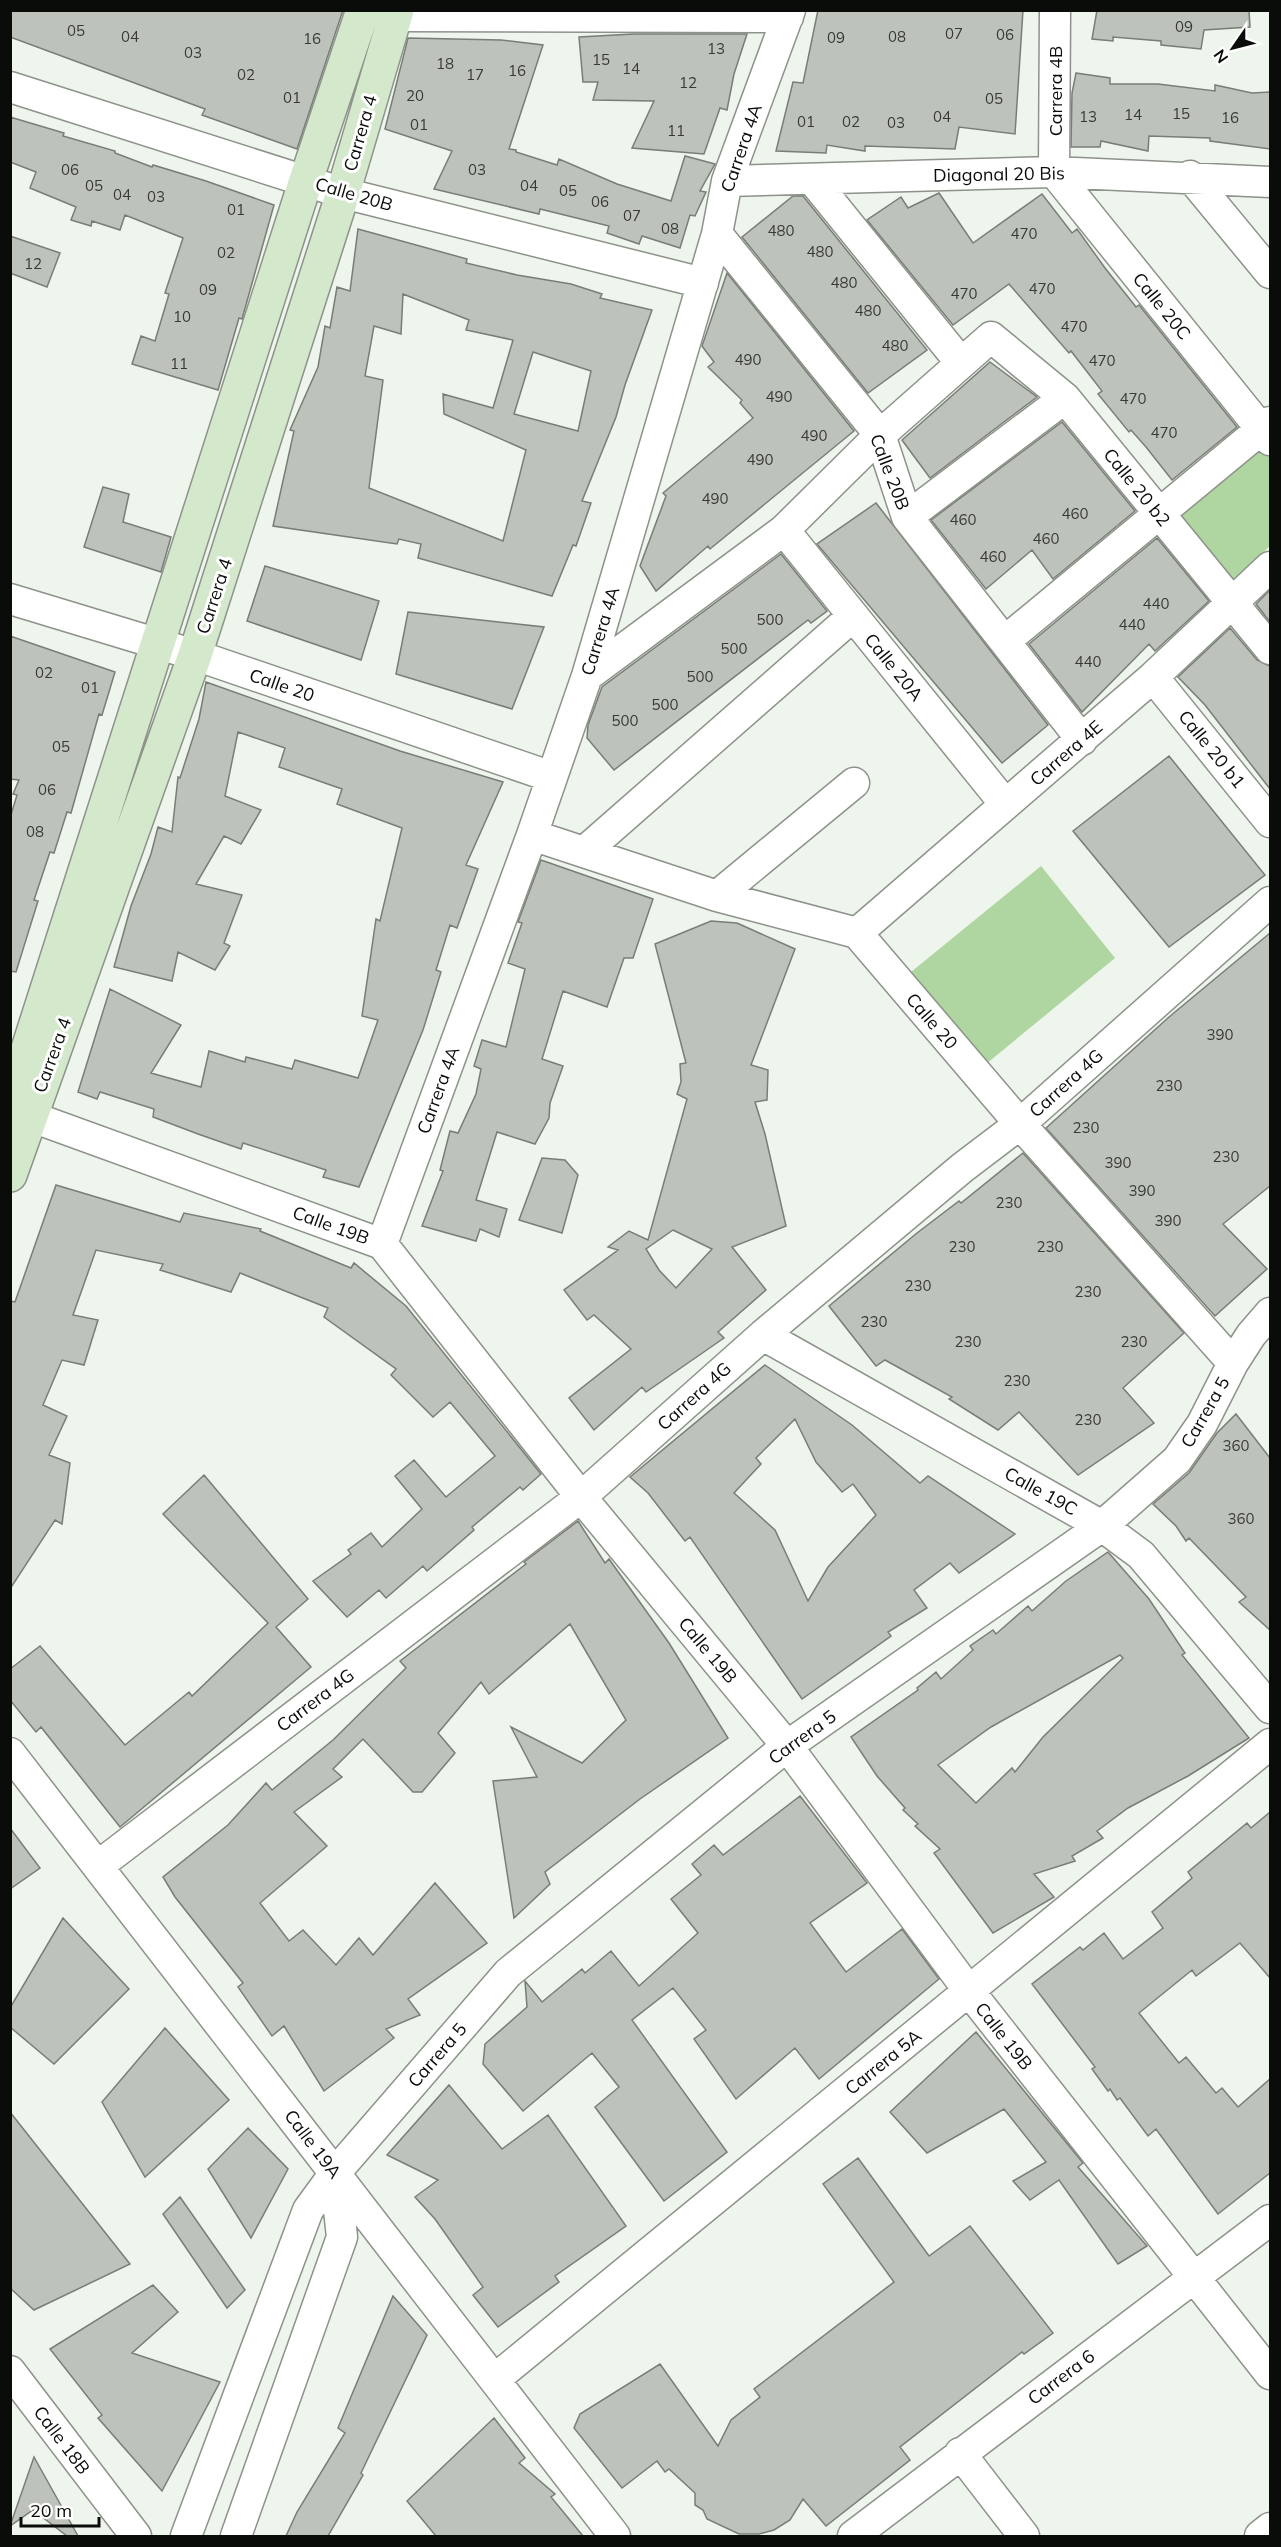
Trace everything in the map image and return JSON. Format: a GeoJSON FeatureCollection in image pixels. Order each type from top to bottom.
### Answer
{"type":"FeatureCollection","features":[{"type":"Feature","properties":{"kind":"main road","name":"Carrera 4"},"geometry":{"type":"LineString","coordinates":[[10,1175],[17,1109],[158,644],[306,180],[363,10]]}},
{"type":"Feature","properties":{"kind":"main road","name":"Carrera 4"},"geometry":{"type":"LineString","coordinates":[[17,1109],[195,655],[343,193],[396,13]]}},
{"type":"Feature","properties":{"kind":"street","name":"Carrera 4B"},"geometry":{"type":"LineString","coordinates":[[1054,172],[1055,10]]}},
{"type":"Feature","properties":{"kind":"street"},"geometry":{"type":"LineString","coordinates":[[396,13],[789,14]]}},
{"type":"Feature","properties":{"kind":"street","name":"Carrera 4A"},"geometry":{"type":"LineString","coordinates":[[382,1244],[532,835],[587,676],[717,234],[727,181],[789,14]]}},
{"type":"Feature","properties":{"kind":"street","name":"Calle 20B"},"geometry":{"type":"LineString","coordinates":[[10,87],[343,193],[703,283]]}},
{"type":"Feature","properties":{"kind":"street","name":"Diagonal 20 Bis"},"geometry":{"type":"LineString","coordinates":[[727,181],[1054,172],[1190,176],[1270,182]]}},
{"type":"Feature","properties":{"kind":"street","name":"Calle 20C"},"geometry":{"type":"LineString","coordinates":[[1054,172],[1268,430]]}},
{"type":"Feature","properties":{"kind":"street"},"geometry":{"type":"LineString","coordinates":[[1190,176],[1270,273]]}},
{"type":"Feature","properties":{"kind":"street"},"geometry":{"type":"LineString","coordinates":[[587,676],[784,530],[880,435],[961,363],[812,179]]}},
{"type":"Feature","properties":{"kind":"street","name":"Calle 20B"},"geometry":{"type":"LineString","coordinates":[[717,234],[880,435],[907,517],[1082,740]]}},
{"type":"Feature","properties":{"kind":"street","name":"Calle 20 b2"},"geometry":{"type":"LineString","coordinates":[[961,363],[991,337],[1065,398],[1270,649]]}},
{"type":"Feature","properties":{"kind":"street"},"geometry":{"type":"LineString","coordinates":[[907,517],[1065,398]]}},
{"type":"Feature","properties":{"kind":"street"},"geometry":{"type":"LineString","coordinates":[[1005,641],[1160,514],[1268,430]]}},
{"type":"Feature","properties":{"kind":"street","name":"Calle 20A"},"geometry":{"type":"LineString","coordinates":[[784,530],[1005,804]]}},
{"type":"Feature","properties":{"kind":"street","name":"Carrera 4E"},"geometry":{"type":"LineString","coordinates":[[857,933],[1082,740],[1232,605],[1270,567]]}},
{"type":"Feature","properties":{"kind":"street","name":"Calle 20"},"geometry":{"type":"LineString","coordinates":[[10,599],[195,655],[552,777]]}},
{"type":"Feature","properties":{"kind":"street"},"geometry":{"type":"LineString","coordinates":[[584,852],[853,616]]}},
{"type":"Feature","properties":{"kind":"street","name":"Calle 20 b1"},"geometry":{"type":"LineString","coordinates":[[1153,677],[1270,822]]}},
{"type":"Feature","properties":{"kind":"street"},"geometry":{"type":"LineString","coordinates":[[717,896],[854,783]]}},
{"type":"Feature","properties":{"kind":"street"},"geometry":{"type":"LineString","coordinates":[[532,835],[717,896],[857,933]]}},
{"type":"Feature","properties":{"kind":"street","name":"Carrera 4G"},"geometry":{"type":"LineString","coordinates":[[98,1866],[581,1497],[763,1335],[962,1168],[1020,1124],[1270,902]]}},
{"type":"Feature","properties":{"kind":"street","name":"Calle 20"},"geometry":{"type":"LineString","coordinates":[[857,933],[1020,1124],[1233,1363]]}},
{"type":"Feature","properties":{"kind":"street","name":"Calle 19B"},"geometry":{"type":"LineString","coordinates":[[17,1109],[382,1244],[581,1497],[788,1746],[969,1991],[1270,2374]]}},
{"type":"Feature","properties":{"kind":"street","name":"Carrera 5"},"geometry":{"type":"LineString","coordinates":[[186,2536],[308,2210],[335,2173],[508,1973],[788,1746],[1102,1526],[1177,1460],[1202,1424],[1233,1363],[1251,1335],[1270,1313]]}},
{"type":"Feature","properties":{"kind":"street","name":"Calle 19C"},"geometry":{"type":"LineString","coordinates":[[763,1335],[1102,1526],[1141,1555],[1270,1708]]}},
{"type":"Feature","properties":{"kind":"street","name":"Carrera 5A"},"geometry":{"type":"LineString","coordinates":[[495,2379],[1270,1744]]}},
{"type":"Feature","properties":{"kind":"street","name":"Calle 19A"},"geometry":{"type":"LineString","coordinates":[[10,1753],[615,2536]]}},
{"type":"Feature","properties":{"kind":"street"},"geometry":{"type":"LineString","coordinates":[[236,2536],[342,2237],[335,2173]]}},
{"type":"Feature","properties":{"kind":"street","name":"Carrera 6"},"geometry":{"type":"LineString","coordinates":[[854,2536],[960,2453],[1270,2220]]}},
{"type":"Feature","properties":{"kind":"street","name":"Calle 18B"},"geometry":{"type":"LineString","coordinates":[[10,2371],[136,2536]]}},
{"type":"Feature","properties":{"kind":"street"},"geometry":{"type":"LineString","coordinates":[[960,2453],[1024,2536]]}},
{"type":"Feature","properties":{"kind":"street"},"geometry":{"type":"LineString","coordinates":[[1260,2536],[1270,2528]]}},
{"type":"Feature","properties":{"kind":"green space"},"geometry":{"type":"Polygon","coordinates":[[[1261,439],[1270,452],[1270,546],[1230,583],[1172,513],[1261,439]]]}},
{"type":"Feature","properties":{"kind":"green space"},"geometry":{"type":"Polygon","coordinates":[[[1041,866],[1115,958],[986,1064],[911,972],[1041,866]]]}},
{"type":"Feature","properties":{"kind":"building"},"geometry":{"type":"Polygon","coordinates":[[[10,10],[343,10],[297,149],[202,115],[205,109],[10,37],[10,10]]]}},
{"type":"Feature","properties":{"kind":"building"},"geometry":{"type":"Polygon","coordinates":[[[818,10],[1023,10],[1015,134],[959,127],[955,149],[865,146],[865,151],[827,145],[826,153],[776,151],[793,82],[803,83],[818,10]]]}},
{"type":"Feature","properties":{"kind":"building"},"geometry":{"type":"Polygon","coordinates":[[[1097,10],[1249,10],[1250,27],[1204,30],[1201,49],[1161,45],[1161,41],[1113,37],[1113,41],[1092,39],[1097,10]]]}},
{"type":"Feature","properties":{"kind":"building"},"geometry":{"type":"Polygon","coordinates":[[[634,34],[747,34],[734,74],[727,110],[720,108],[704,154],[632,148],[654,101],[593,100],[598,82],[583,82],[579,37],[634,34]]]}},
{"type":"Feature","properties":{"kind":"building"},"geometry":{"type":"Polygon","coordinates":[[[408,38],[501,40],[543,45],[509,149],[516,150],[516,152],[557,165],[559,159],[617,184],[671,201],[685,156],[715,164],[700,191],[706,192],[695,216],[690,215],[680,248],[642,236],[639,244],[607,233],[609,226],[540,209],[539,214],[434,189],[452,151],[385,129],[408,38]]]}},
{"type":"Feature","properties":{"kind":"building"},"geometry":{"type":"Polygon","coordinates":[[[1076,73],[1110,78],[1110,84],[1158,84],[1215,91],[1215,85],[1252,93],[1270,92],[1270,149],[1210,141],[1210,138],[1149,136],[1148,151],[1101,141],[1100,147],[1071,147],[1072,93],[1076,73]]]}},
{"type":"Feature","properties":{"kind":"building"},"geometry":{"type":"Polygon","coordinates":[[[10,117],[64,133],[63,136],[115,151],[115,153],[152,167],[153,165],[206,181],[274,205],[242,319],[239,318],[218,390],[132,364],[141,336],[155,341],[169,294],[165,293],[183,238],[125,215],[120,230],[92,221],[91,226],[71,220],[76,207],[30,188],[36,172],[10,162],[10,117]]]}},
{"type":"Feature","properties":{"kind":"building"},"geometry":{"type":"Polygon","coordinates":[[[939,193],[973,243],[1042,194],[1072,233],[1077,229],[1136,307],[1139,305],[1237,427],[1172,480],[1146,447],[1131,430],[1129,432],[1098,394],[1102,391],[1071,351],[1069,353],[1009,284],[953,325],[867,220],[901,197],[908,208],[939,193]]]}},
{"type":"Feature","properties":{"kind":"building"},"geometry":{"type":"Polygon","coordinates":[[[793,196],[803,196],[927,350],[868,393],[742,237],[793,196]]]}},
{"type":"Feature","properties":{"kind":"building"},"geometry":{"type":"Polygon","coordinates":[[[358,229],[467,259],[466,263],[571,284],[602,294],[600,298],[652,310],[616,417],[582,501],[591,503],[576,546],[573,545],[552,596],[418,558],[421,544],[399,539],[397,544],[273,526],[294,431],[290,430],[318,367],[325,326],[330,328],[337,287],[350,291],[358,229]],[[403,294],[401,334],[374,326],[365,376],[383,380],[369,488],[503,541],[526,450],[444,414],[443,394],[493,408],[513,340],[466,330],[469,320],[403,294]],[[533,352],[514,414],[578,431],[591,371],[533,352]]]}},
{"type":"Feature","properties":{"kind":"building"},"geometry":{"type":"Polygon","coordinates":[[[10,236],[60,253],[47,287],[10,273],[10,236]]]}},
{"type":"Feature","properties":{"kind":"building"},"geometry":{"type":"Polygon","coordinates":[[[727,273],[854,431],[710,549],[708,546],[656,591],[640,566],[666,496],[663,493],[753,418],[740,403],[742,400],[708,367],[714,362],[702,346],[727,273]]]}},
{"type":"Feature","properties":{"kind":"building"},"geometry":{"type":"Polygon","coordinates":[[[990,362],[1037,397],[930,478],[902,440],[990,362]]]}},
{"type":"Feature","properties":{"kind":"building"},"geometry":{"type":"Polygon","coordinates":[[[1062,422],[1135,511],[1053,579],[1032,550],[986,589],[931,520],[1062,422]]]}},
{"type":"Feature","properties":{"kind":"building"},"geometry":{"type":"Polygon","coordinates":[[[103,487],[129,494],[123,522],[171,537],[161,572],[84,547],[103,487]]]}},
{"type":"Feature","properties":{"kind":"building"},"geometry":{"type":"Polygon","coordinates":[[[876,503],[1048,725],[1002,763],[817,544],[876,503]]]}},
{"type":"Feature","properties":{"kind":"building"},"geometry":{"type":"Polygon","coordinates":[[[1157,538],[1209,601],[1155,651],[1149,644],[1082,712],[1029,644],[1157,538]]]}},
{"type":"Feature","properties":{"kind":"building"},"geometry":{"type":"Polygon","coordinates":[[[781,554],[827,611],[811,623],[808,620],[614,770],[587,738],[588,725],[602,687],[781,554]]]}},
{"type":"Feature","properties":{"kind":"building"},"geometry":{"type":"Polygon","coordinates":[[[265,566],[379,601],[361,660],[247,621],[265,566]]]}},
{"type":"Feature","properties":{"kind":"building"},"geometry":{"type":"Polygon","coordinates":[[[1270,590],[1270,622],[1256,604],[1270,590]]]}},
{"type":"Feature","properties":{"kind":"building"},"geometry":{"type":"Polygon","coordinates":[[[408,612],[544,627],[512,709],[396,674],[408,612]]]}},
{"type":"Feature","properties":{"kind":"building"},"geometry":{"type":"Polygon","coordinates":[[[1230,628],[1257,660],[1270,666],[1270,789],[1205,705],[1178,677],[1230,628]]]}},
{"type":"Feature","properties":{"kind":"building"},"geometry":{"type":"Polygon","coordinates":[[[10,636],[115,672],[102,715],[99,714],[71,813],[67,812],[54,853],[50,852],[34,900],[38,901],[16,972],[10,971],[10,818],[17,795],[13,794],[19,780],[10,779],[10,636]]]}},
{"type":"Feature","properties":{"kind":"building"},"geometry":{"type":"Polygon","coordinates":[[[206,682],[400,751],[503,782],[466,865],[478,869],[457,928],[450,925],[436,970],[441,972],[423,1030],[359,1187],[323,1177],[326,1170],[243,1143],[241,1149],[153,1117],[154,1109],[100,1092],[97,1099],[78,1092],[110,989],[181,1025],[151,1073],[201,1087],[209,1051],[245,1062],[246,1057],[292,1069],[295,1060],[358,1078],[378,1020],[362,1016],[376,919],[380,921],[402,828],[337,804],[342,789],[279,767],[285,748],[238,732],[225,796],[261,810],[241,844],[224,836],[196,884],[242,895],[224,943],[230,946],[215,970],[178,952],[172,981],[114,967],[131,906],[151,854],[158,827],[172,832],[178,777],[180,778],[199,719],[206,682]]]}},
{"type":"Feature","properties":{"kind":"building"},"geometry":{"type":"Polygon","coordinates":[[[1169,756],[1265,875],[1169,947],[1073,831],[1169,756]]]}},
{"type":"Feature","properties":{"kind":"building"},"geometry":{"type":"Polygon","coordinates":[[[541,860],[653,899],[633,958],[624,958],[607,1007],[563,991],[542,1059],[563,1066],[550,1103],[549,1118],[535,1144],[497,1132],[476,1200],[507,1209],[499,1237],[480,1229],[476,1241],[422,1226],[443,1171],[440,1170],[450,1131],[458,1133],[476,1094],[481,1069],[474,1066],[482,1040],[506,1047],[525,969],[508,963],[522,923],[518,922],[541,860]]]}},
{"type":"Feature","properties":{"kind":"building"},"geometry":{"type":"Polygon","coordinates":[[[711,921],[737,923],[795,949],[751,1065],[768,1070],[767,1100],[755,1102],[765,1134],[786,1226],[732,1247],[766,1290],[718,1332],[724,1338],[646,1392],[642,1387],[594,1430],[569,1398],[631,1349],[594,1315],[587,1320],[564,1290],[618,1250],[608,1247],[629,1231],[648,1240],[687,1099],[677,1094],[681,1082],[680,1064],[686,1063],[655,944],[711,921]],[[673,1230],[646,1249],[659,1270],[676,1288],[712,1249],[673,1230]]]}},
{"type":"Feature","properties":{"kind":"building"},"geometry":{"type":"Polygon","coordinates":[[[1270,933],[1270,1186],[1223,1224],[1267,1269],[1215,1316],[1046,1128],[1169,1017],[1270,933]]]}},
{"type":"Feature","properties":{"kind":"building"},"geometry":{"type":"Polygon","coordinates":[[[1023,1153],[1184,1333],[1123,1388],[1154,1423],[1078,1475],[1019,1412],[998,1430],[949,1399],[952,1397],[885,1360],[876,1366],[829,1306],[917,1233],[959,1201],[961,1203],[1023,1153]]]}},
{"type":"Feature","properties":{"kind":"building"},"geometry":{"type":"Polygon","coordinates":[[[542,1158],[565,1160],[578,1175],[562,1233],[519,1220],[542,1158]]]}},
{"type":"Feature","properties":{"kind":"building"},"geometry":{"type":"Polygon","coordinates":[[[56,1185],[180,1222],[184,1213],[261,1229],[260,1231],[351,1268],[354,1263],[406,1306],[541,1474],[523,1490],[520,1487],[472,1527],[474,1530],[427,1571],[423,1566],[386,1598],[379,1590],[347,1617],[313,1581],[351,1554],[348,1550],[371,1533],[382,1547],[422,1509],[395,1476],[414,1460],[446,1497],[495,1456],[450,1402],[433,1417],[391,1375],[396,1369],[324,1317],[328,1308],[240,1273],[231,1292],[160,1270],[163,1264],[96,1250],[73,1315],[98,1320],[84,1365],[62,1360],[43,1405],[67,1416],[49,1455],[70,1463],[62,1524],[55,1520],[10,1589],[10,1301],[15,1302],[56,1185]]]}},
{"type":"Feature","properties":{"kind":"building"},"geometry":{"type":"Polygon","coordinates":[[[765,1365],[852,1425],[920,1483],[928,1476],[1015,1534],[959,1573],[950,1563],[914,1590],[927,1608],[888,1632],[891,1636],[802,1699],[690,1537],[685,1541],[648,1493],[630,1477],[765,1365]],[[795,1419],[756,1458],[761,1464],[734,1493],[775,1530],[808,1601],[828,1567],[876,1515],[853,1484],[842,1492],[816,1462],[795,1419]]]}},
{"type":"Feature","properties":{"kind":"building"},"geometry":{"type":"Polygon","coordinates":[[[1236,1414],[1270,1458],[1270,1630],[1239,1602],[1246,1597],[1189,1538],[1186,1541],[1176,1526],[1153,1504],[1189,1473],[1217,1433],[1236,1414]]]}},
{"type":"Feature","properties":{"kind":"building"},"geometry":{"type":"Polygon","coordinates":[[[204,1475],[308,1599],[276,1627],[311,1667],[120,1827],[41,1727],[36,1732],[10,1700],[10,1669],[40,1646],[125,1745],[189,1692],[192,1696],[268,1623],[163,1514],[204,1475]]]}},
{"type":"Feature","properties":{"kind":"building"},"geometry":{"type":"Polygon","coordinates":[[[578,1521],[605,1563],[609,1559],[669,1643],[728,1738],[640,1799],[545,1872],[550,1884],[514,1918],[493,1781],[537,1777],[511,1727],[582,1763],[626,1720],[570,1624],[489,1694],[481,1682],[438,1733],[455,1753],[422,1792],[413,1792],[363,1739],[333,1769],[342,1777],[294,1812],[327,1846],[260,1903],[289,1941],[303,1930],[336,1965],[359,1938],[373,1955],[435,1883],[487,1943],[408,1999],[420,2015],[386,2029],[394,2038],[324,2091],[284,2026],[272,2036],[238,1987],[243,1983],[175,1897],[163,1877],[228,1825],[266,1783],[272,1790],[333,1740],[406,1668],[400,1661],[578,1521]]]}},
{"type":"Feature","properties":{"kind":"building"},"geometry":{"type":"Polygon","coordinates":[[[1108,1552],[1149,1599],[1185,1653],[1182,1655],[1249,1738],[1188,1776],[1128,1808],[1097,1831],[1103,1838],[1072,1856],[1075,1861],[1034,1874],[1054,1897],[993,1933],[934,1853],[940,1849],[915,1826],[918,1824],[903,1810],[905,1808],[877,1776],[851,1737],[918,1690],[917,1688],[936,1672],[941,1679],[973,1650],[970,1646],[993,1630],[996,1634],[1028,1606],[1032,1611],[1066,1581],[1108,1552]],[[1120,1655],[991,1727],[938,1765],[976,1803],[1012,1768],[1015,1772],[1043,1737],[1123,1658],[1120,1655]]]}},
{"type":"Feature","properties":{"kind":"building"},"geometry":{"type":"Polygon","coordinates":[[[800,1796],[867,1883],[810,1923],[846,1972],[902,1929],[939,1979],[819,2079],[795,2048],[736,2099],[694,2039],[706,2030],[673,1988],[632,2020],[727,2152],[664,2201],[595,2107],[619,2087],[592,2053],[523,2111],[483,2064],[485,2044],[527,2007],[525,1981],[542,2002],[582,1969],[585,1973],[611,1951],[639,1986],[698,1933],[671,1899],[701,1875],[692,1864],[714,1845],[723,1855],[800,1796]]]}},
{"type":"Feature","properties":{"kind":"building"},"geometry":{"type":"Polygon","coordinates":[[[1270,1812],[1270,1978],[1240,1943],[1196,1976],[1192,1970],[1139,2013],[1179,2063],[1186,2057],[1216,2093],[1222,2088],[1238,2107],[1270,2079],[1270,2173],[1218,2214],[1156,2129],[1148,2136],[1120,2098],[1117,2100],[1110,2089],[1108,2091],[1092,2069],[1095,2067],[1032,1984],[1080,1947],[1083,1950],[1104,1933],[1123,1959],[1163,1928],[1152,1912],[1192,1878],[1188,1872],[1247,1823],[1251,1828],[1270,1812]]]}},
{"type":"Feature","properties":{"kind":"building"},"geometry":{"type":"Polygon","coordinates":[[[10,1828],[40,1868],[10,1889],[10,1828]]]}},
{"type":"Feature","properties":{"kind":"building"},"geometry":{"type":"Polygon","coordinates":[[[63,1918],[129,1989],[54,2064],[10,2027],[10,2008],[63,1918]]]}},
{"type":"Feature","properties":{"kind":"building"},"geometry":{"type":"Polygon","coordinates":[[[165,2028],[229,2100],[145,2177],[102,2102],[165,2028]]]}},
{"type":"Feature","properties":{"kind":"building"},"geometry":{"type":"Polygon","coordinates":[[[976,2032],[1083,2163],[1078,2167],[1147,2246],[1118,2264],[1059,2180],[1030,2200],[1013,2181],[1046,2162],[1004,2109],[927,2153],[890,2112],[976,2032]]]}},
{"type":"Feature","properties":{"kind":"building"},"geometry":{"type":"Polygon","coordinates":[[[449,2085],[502,2149],[548,2115],[626,2226],[555,2276],[559,2282],[498,2327],[473,2295],[483,2287],[435,2219],[415,2197],[438,2180],[387,2155],[449,2085]]]}},
{"type":"Feature","properties":{"kind":"building"},"geometry":{"type":"Polygon","coordinates":[[[10,2112],[130,2264],[34,2310],[10,2288],[10,2112]]]}},
{"type":"Feature","properties":{"kind":"building"},"geometry":{"type":"Polygon","coordinates":[[[248,2128],[288,2169],[251,2238],[208,2169],[248,2128]]]}},
{"type":"Feature","properties":{"kind":"building"},"geometry":{"type":"Polygon","coordinates":[[[858,2158],[929,2256],[970,2226],[1053,2333],[1024,2354],[1022,2352],[900,2447],[910,2460],[826,2526],[803,2499],[790,2520],[774,2530],[759,2534],[739,2534],[707,2519],[703,2510],[695,2505],[695,2493],[669,2469],[665,2472],[657,2461],[622,2488],[574,2428],[580,2414],[660,2364],[718,2446],[731,2420],[760,2397],[754,2389],[894,2282],[823,2184],[858,2158]]]}},
{"type":"Feature","properties":{"kind":"building"},"geometry":{"type":"Polygon","coordinates":[[[180,2197],[245,2290],[227,2308],[163,2214],[180,2197]]]}},
{"type":"Feature","properties":{"kind":"building"},"geometry":{"type":"Polygon","coordinates":[[[153,2285],[178,2312],[132,2353],[220,2382],[162,2491],[98,2418],[102,2415],[50,2349],[153,2285]]]}},
{"type":"Feature","properties":{"kind":"building"},"geometry":{"type":"Polygon","coordinates":[[[393,2296],[427,2335],[361,2473],[363,2475],[328,2536],[286,2536],[297,2512],[345,2433],[338,2428],[393,2296]]]}},
{"type":"Feature","properties":{"kind":"building"},"geometry":{"type":"Polygon","coordinates":[[[494,2418],[525,2458],[519,2463],[555,2494],[551,2497],[583,2536],[436,2536],[407,2501],[494,2418]]]}},
{"type":"Feature","properties":{"kind":"building"},"geometry":{"type":"Polygon","coordinates":[[[34,2457],[78,2536],[67,2536],[33,2510],[10,2526],[34,2457]]]}}]}
